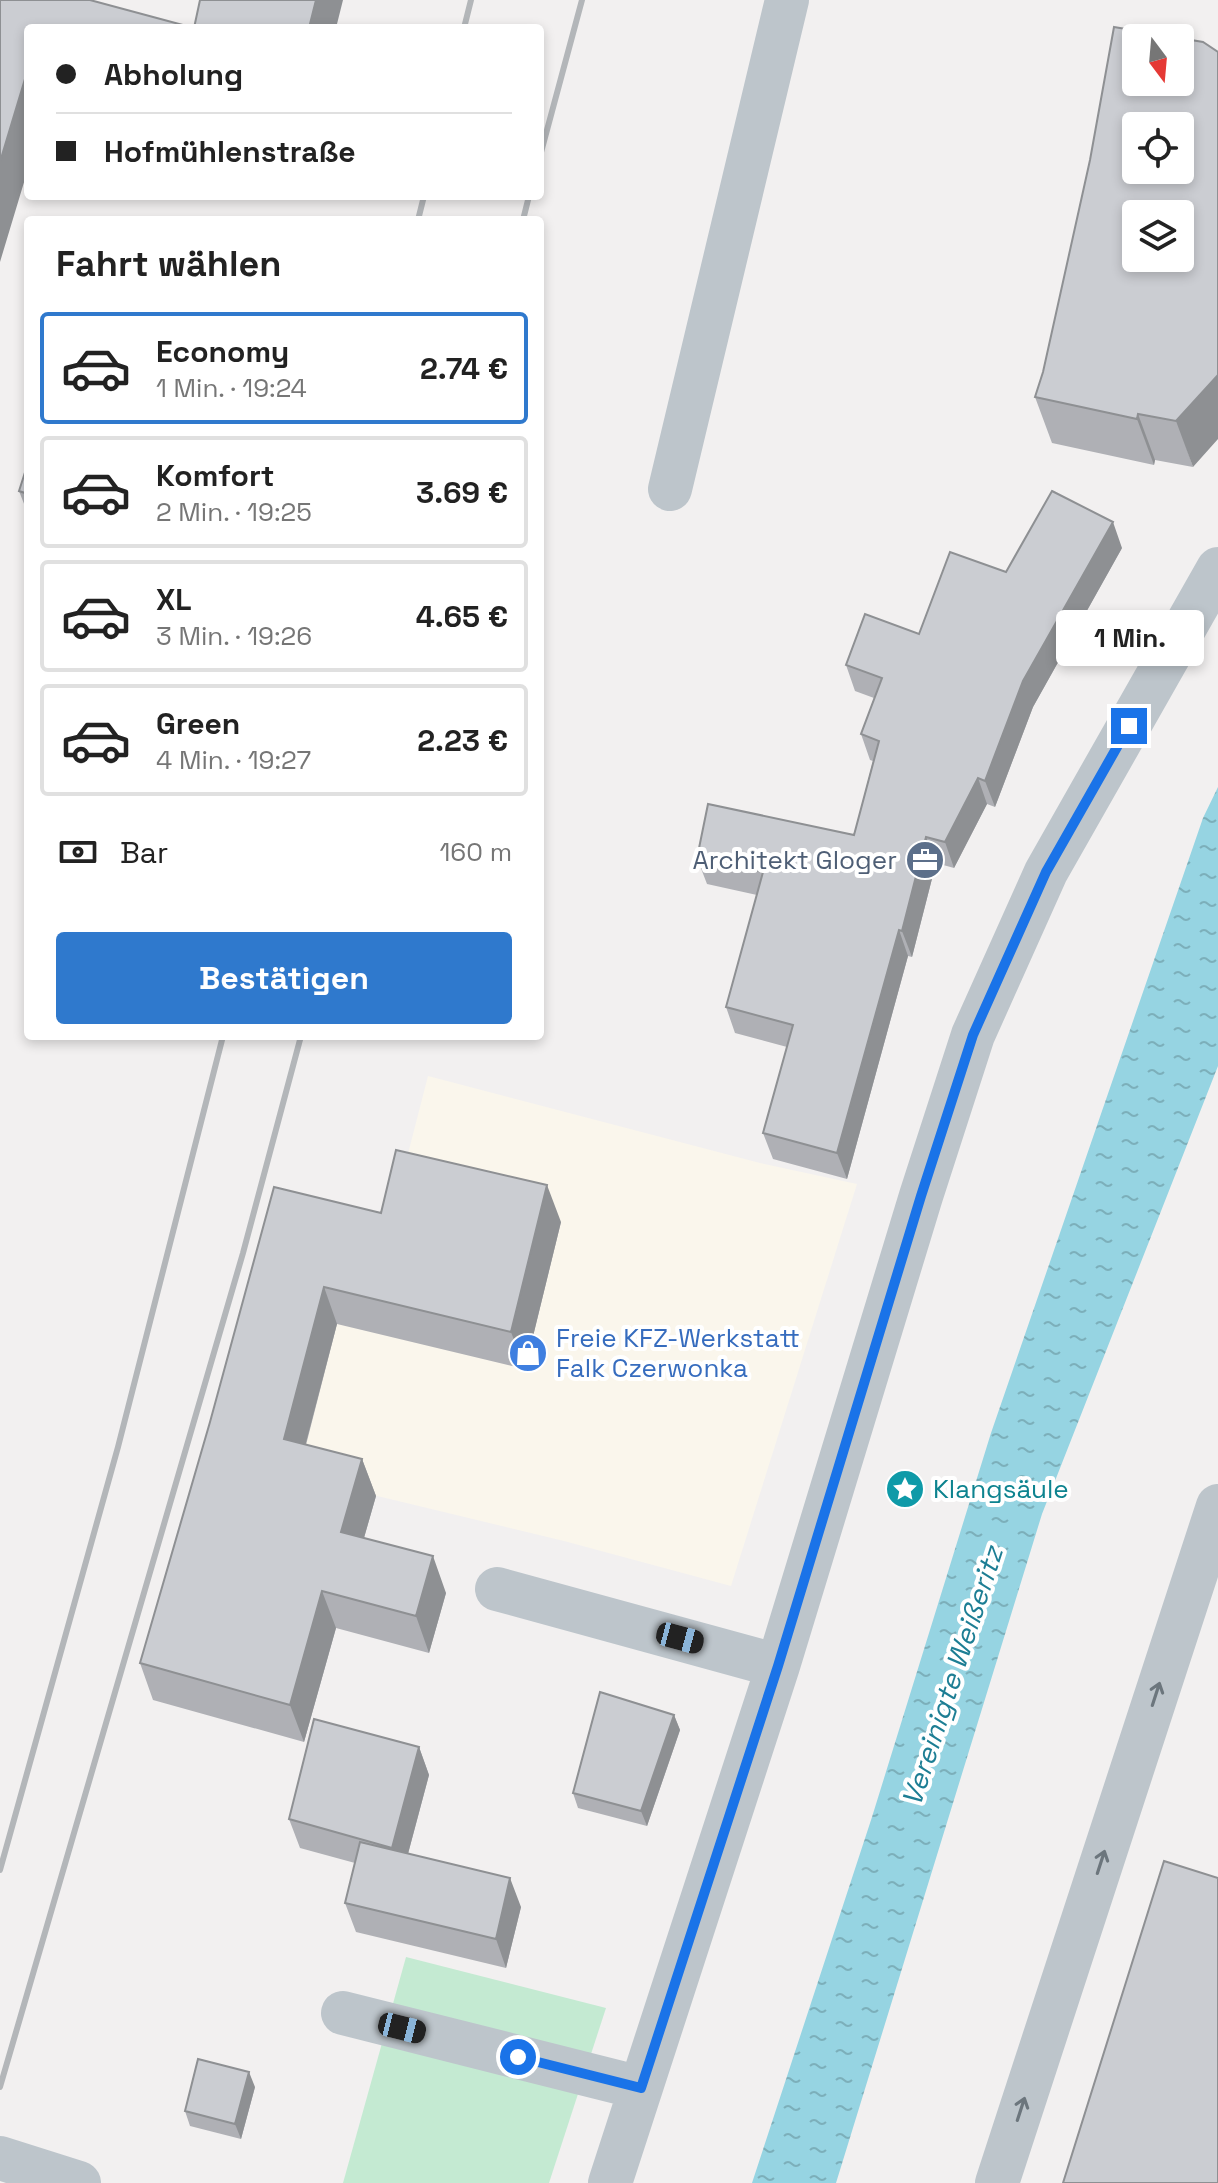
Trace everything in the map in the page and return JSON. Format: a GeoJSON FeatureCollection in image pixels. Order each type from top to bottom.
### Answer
{"type":"FeatureCollection","features":[{"type":"Feature","properties":{"kind":"street"},"geometry":{"type":"LineString","coordinates":[[670,489],[787,0]]}},
{"type":"Feature","properties":{"kind":"street"},"geometry":{"type":"LineString","coordinates":[[610,2183],[778,1666],[973,1035],[1046,872],[1218,569]]}},
{"type":"Feature","properties":{"kind":"street"},"geometry":{"type":"LineString","coordinates":[[997,2183],[1218,1506]]}},
{"type":"Feature","properties":{"kind":"street"},"geometry":{"type":"LineString","coordinates":[[497,1589],[778,1666]]}},
{"type":"Feature","properties":{"kind":"street"},"geometry":{"type":"LineString","coordinates":[[343,2013],[641,2088]]}},
{"type":"Feature","properties":{"kind":"street"},"geometry":{"type":"LineString","coordinates":[[0,2158],[79,2183]]}},
{"type":"Feature","properties":{"kind":"shaded area","name":"Freie KFZ-Werkstatt Falk Czerwonka"},"geometry":{"type":"Polygon","coordinates":[[[428,1076],[760,1163],[857,1184],[731,1586],[564,1541],[224,1459],[384,1247],[428,1076]]]}},
{"type":"Feature","properties":{"kind":"green space"},"geometry":{"type":"Polygon","coordinates":[[[406,1957],[606,2008],[549,2183],[343,2183],[406,1957]]]}},
{"type":"Feature","properties":{"kind":"water","name":"Vereinigte Weißeritz"},"geometry":{"type":"Polygon","coordinates":[[[1218,787],[1218,1066],[1042,1514],[836,2183],[752,2183],[872,1817],[991,1433],[1203,818],[1218,787]]]}},
{"type":"Feature","properties":{"kind":"building"},"geometry":{"type":"Polygon","coordinates":[[[0,0],[90,0],[179,24],[24,24],[24,82],[0,162],[0,0]]]}},
{"type":"Feature","properties":{"kind":"building"},"geometry":{"type":"Polygon","coordinates":[[[200,0],[316,0],[310,24],[195,24],[200,0]]]}},
{"type":"Feature","properties":{"kind":"building"},"geometry":{"type":"Polygon","coordinates":[[[1114,27],[1122,28],[1122,96],[1194,96],[1194,40],[1203,42],[1218,52],[1218,375],[1176,421],[1138,414],[1137,419],[1035,397],[1090,160],[1114,27]]]}},
{"type":"Feature","properties":{"kind":"building"},"geometry":{"type":"Polygon","coordinates":[[[24,475],[24,493],[19,491],[24,475]]]}},
{"type":"Feature","properties":{"kind":"building"},"geometry":{"type":"Polygon","coordinates":[[[1052,491],[1113,522],[1023,681],[985,781],[978,778],[945,842],[926,837],[837,1153],[763,1133],[793,1025],[726,1007],[763,872],[697,858],[708,804],[854,835],[879,741],[861,734],[882,678],[846,665],[865,614],[919,634],[950,552],[1006,572],[1052,491]]]}},
{"type":"Feature","properties":{"kind":"building"},"geometry":{"type":"Polygon","coordinates":[[[396,1150],[547,1185],[511,1332],[324,1287],[284,1439],[362,1459],[341,1532],[433,1556],[416,1616],[322,1591],[290,1705],[140,1663],[274,1187],[381,1213],[396,1150]]]}},
{"type":"Feature","properties":{"kind":"building"},"geometry":{"type":"Polygon","coordinates":[[[600,1692],[674,1715],[641,1811],[573,1793],[600,1692]]]}},
{"type":"Feature","properties":{"kind":"building"},"geometry":{"type":"Polygon","coordinates":[[[314,1719],[419,1747],[392,1848],[289,1819],[314,1719]]]}},
{"type":"Feature","properties":{"kind":"building"},"geometry":{"type":"Polygon","coordinates":[[[360,1842],[510,1878],[496,1939],[345,1903],[360,1842]]]}},
{"type":"Feature","properties":{"kind":"building"},"geometry":{"type":"Polygon","coordinates":[[[1164,1861],[1218,1878],[1218,2183],[1063,2183],[1164,1861]]]}},
{"type":"Feature","properties":{"kind":"building"},"geometry":{"type":"Polygon","coordinates":[[[198,2059],[249,2072],[235,2124],[185,2111],[198,2059]]]}},
{"type":"Feature","properties":{"kind":"railway"},"geometry":{"type":"LineString","coordinates":[[465,24],[471,0]]}},
{"type":"Feature","properties":{"kind":"railway"},"geometry":{"type":"LineString","coordinates":[[544,141],[582,0]]}},
{"type":"Feature","properties":{"kind":"railway"},"geometry":{"type":"LineString","coordinates":[[419,216],[423,200]]}},
{"type":"Feature","properties":{"kind":"railway"},"geometry":{"type":"LineString","coordinates":[[524,216],[528,200]]}},
{"type":"Feature","properties":{"kind":"railway"},"geometry":{"type":"LineString","coordinates":[[0,1870],[118,1447],[222,1040]]}},
{"type":"Feature","properties":{"kind":"railway"},"geometry":{"type":"LineString","coordinates":[[0,2087],[243,1253],[300,1040]]}},
{"type":"Feature","properties":{"kind":"place","name":"Architekt Gloger"},"geometry":{"type":"Point","coordinates":[925,860]}},
{"type":"Feature","properties":{"kind":"place","name":"Freie KFZ-Werkstatt Falk Czerwonka"},"geometry":{"type":"Point","coordinates":[528,1353]}},
{"type":"Feature","properties":{"kind":"place","name":"Klangsäule"},"geometry":{"type":"Point","coordinates":[905,1489]}},
{"type":"Feature","properties":{"kind":"route"},"geometry":{"type":"LineString","coordinates":[[518,2057],[641,2088],[778,1666],[973,1035],[1046,872],[1129,726]]}}]}
